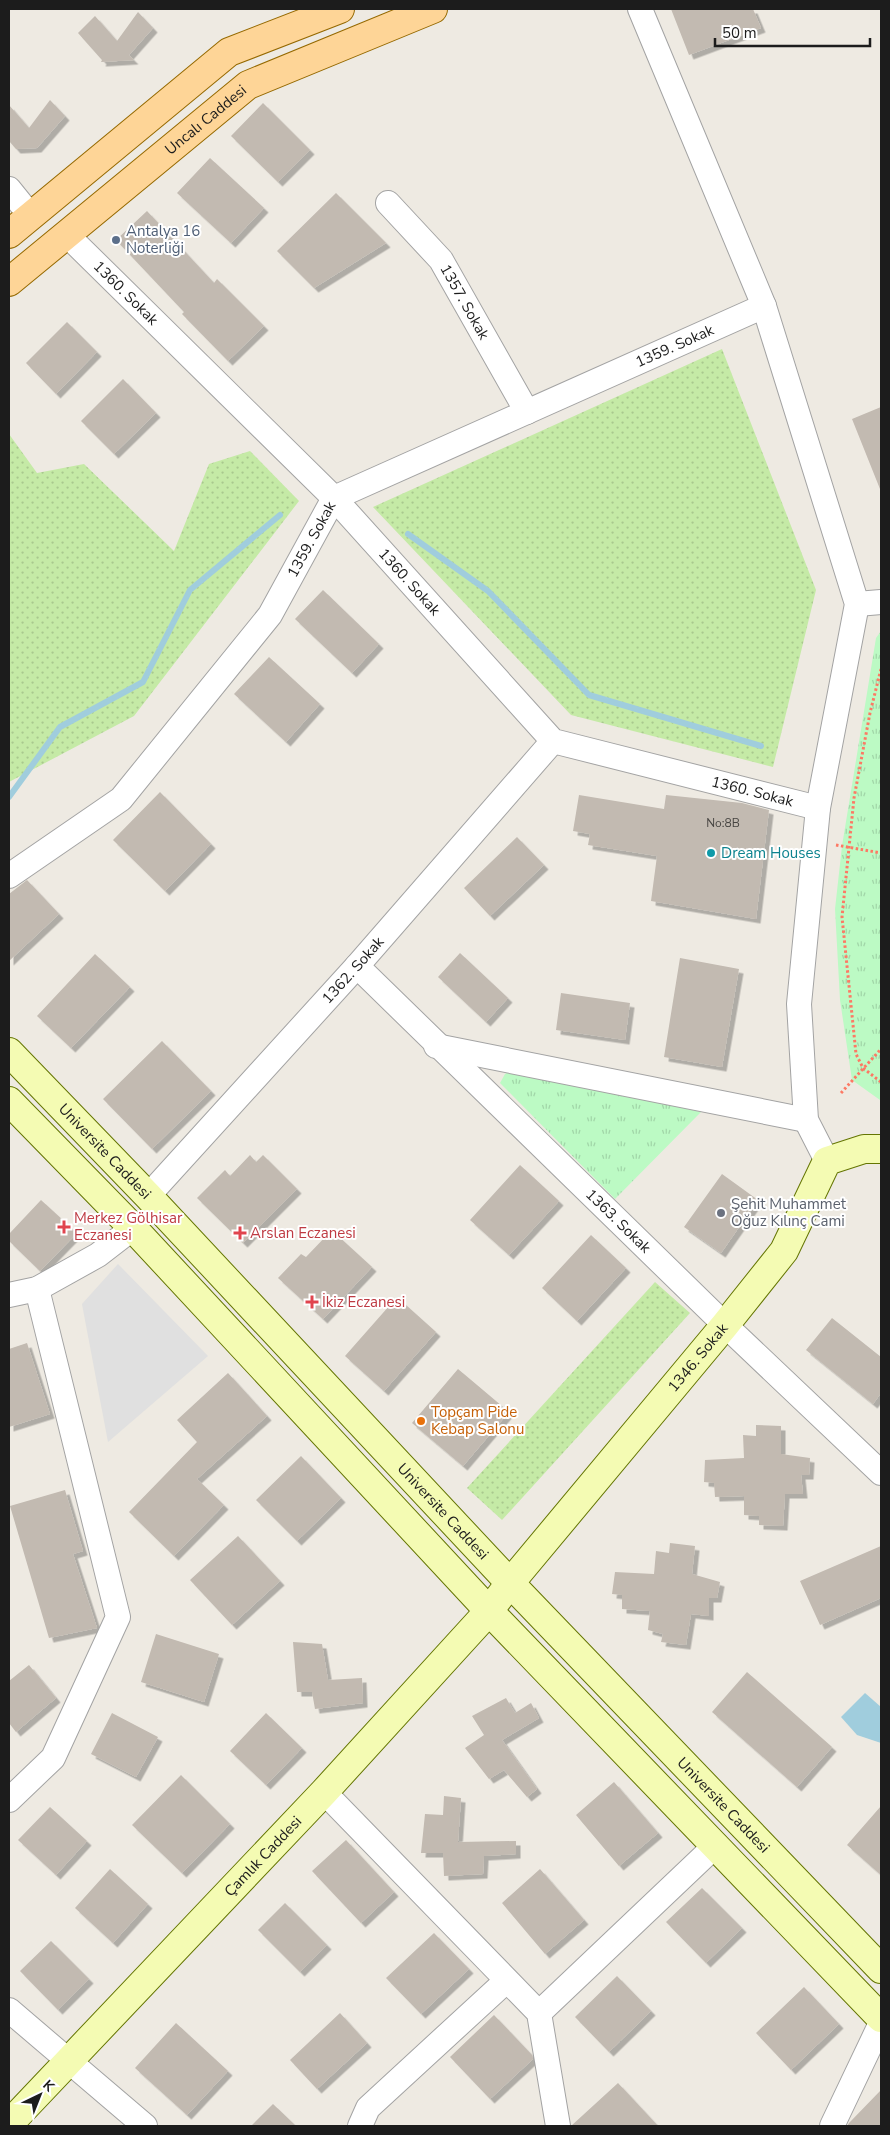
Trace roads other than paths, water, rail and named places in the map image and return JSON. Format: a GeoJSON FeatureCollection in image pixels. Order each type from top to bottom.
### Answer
{"type":"FeatureCollection","features":[{"type":"Feature","properties":{"kind":"main road"},"geometry":{"type":"LineString","coordinates":[[9,234],[229,52],[340,9]]}},
{"type":"Feature","properties":{"kind":"main road","name":"Uncalı Caddesi"},"geometry":{"type":"LineString","coordinates":[[9,282],[248,85],[434,9]]}},
{"type":"Feature","properties":{"kind":"street"},"geometry":{"type":"LineString","coordinates":[[640,9],[764,306],[857,604],[818,808],[799,1004],[806,1120],[827,1160],[864,1149],[881,1148]]}},
{"type":"Feature","properties":{"kind":"street"},"geometry":{"type":"LineString","coordinates":[[9,189],[30,216]]}},
{"type":"Feature","properties":{"kind":"street","name":"1357. Sokak"},"geometry":{"type":"LineString","coordinates":[[388,203],[441,260],[527,412]]}},
{"type":"Feature","properties":{"kind":"street","name":"1360. Sokak"},"geometry":{"type":"LineString","coordinates":[[66,234],[334,498],[553,741],[818,808]]}},
{"type":"Feature","properties":{"kind":"street","name":"1359. Sokak"},"geometry":{"type":"LineString","coordinates":[[9,876],[121,799],[270,615],[334,498],[764,306]]}},
{"type":"Feature","properties":{"kind":"street"},"geometry":{"type":"LineString","coordinates":[[857,604],[881,602]]}},
{"type":"Feature","properties":{"kind":"street","name":"1362. Sokak"},"geometry":{"type":"LineString","coordinates":[[148,1196],[356,966],[553,741]]}},
{"type":"Feature","properties":{"kind":"street","name":"1363. Sokak"},"geometry":{"type":"LineString","coordinates":[[356,966],[725,1326],[881,1473]]}},
{"type":"Feature","properties":{"kind":"street"},"geometry":{"type":"LineString","coordinates":[[436,1046],[806,1120]]}},
{"type":"Feature","properties":{"kind":"street","name":"Universite Caddesi"},"geometry":{"type":"LineString","coordinates":[[9,1052],[148,1196],[510,1583],[881,1969]]}},
{"type":"Feature","properties":{"kind":"street"},"geometry":{"type":"LineString","coordinates":[[9,1101],[133,1228],[489,1611],[881,2018]]}},
{"type":"Feature","properties":{"kind":"street","name":"1346. Sokak"},"geometry":{"type":"LineString","coordinates":[[510,1583],[725,1326],[784,1251],[827,1160]]}},
{"type":"Feature","properties":{"kind":"street"},"geometry":{"type":"LineString","coordinates":[[9,1295],[37,1289],[98,1255],[133,1228]]}},
{"type":"Feature","properties":{"kind":"street"},"geometry":{"type":"LineString","coordinates":[[9,1799],[53,1758],[118,1617],[37,1289]]}},
{"type":"Feature","properties":{"kind":"street","name":"Çamlık Caddesi"},"geometry":{"type":"LineString","coordinates":[[9,2124],[324,1792],[489,1611],[510,1583]]}},
{"type":"Feature","properties":{"kind":"street"},"geometry":{"type":"LineString","coordinates":[[324,1792],[539,2013],[558,2126]]}},
{"type":"Feature","properties":{"kind":"street"},"geometry":{"type":"LineString","coordinates":[[539,2013],[716,1845]]}},
{"type":"Feature","properties":{"kind":"street"},"geometry":{"type":"LineString","coordinates":[[360,2126],[368,2108],[506,1981]]}},
{"type":"Feature","properties":{"kind":"street"},"geometry":{"type":"LineString","coordinates":[[9,2010],[145,2126]]}},
{"type":"Feature","properties":{"kind":"street"},"geometry":{"type":"LineString","coordinates":[[832,2126],[881,2023]]}},
{"type":"Feature","properties":{"kind":"water"},"geometry":{"type":"Polygon","coordinates":[[[865,1693],[881,1707],[881,1743],[857,1735],[841,1717],[865,1693]]]}},
{"type":"Feature","properties":{"kind":"waterway"},"geometry":{"type":"LineString","coordinates":[[9,797],[60,727],[143,682],[190,590],[280,515]]}},
{"type":"Feature","properties":{"kind":"waterway"},"geometry":{"type":"LineString","coordinates":[[408,534],[488,591],[589,695],[761,746]]}},
{"type":"Feature","properties":{"kind":"place","name":"Antalya 16 Noterliği"},"geometry":{"type":"Point","coordinates":[116,240]}},
{"type":"Feature","properties":{"kind":"place","name":"Dream Houses"},"geometry":{"type":"Point","coordinates":[711,853]}},
{"type":"Feature","properties":{"kind":"place","name":"Şehit Muhammet Oğuz Kılınç Cami"},"geometry":{"type":"Point","coordinates":[721,1213]}},
{"type":"Feature","properties":{"kind":"place","name":"Merkez Gölhisar Eczanesi"},"geometry":{"type":"Point","coordinates":[64,1227]}},
{"type":"Feature","properties":{"kind":"place","name":"Arslan Eczanesi"},"geometry":{"type":"Point","coordinates":[240,1233]}},
{"type":"Feature","properties":{"kind":"place","name":"İkiz Eczanesi"},"geometry":{"type":"Point","coordinates":[312,1302]}},
{"type":"Feature","properties":{"kind":"place","name":"Topçam Pide Kebap Salonu"},"geometry":{"type":"Point","coordinates":[421,1421]}}]}
